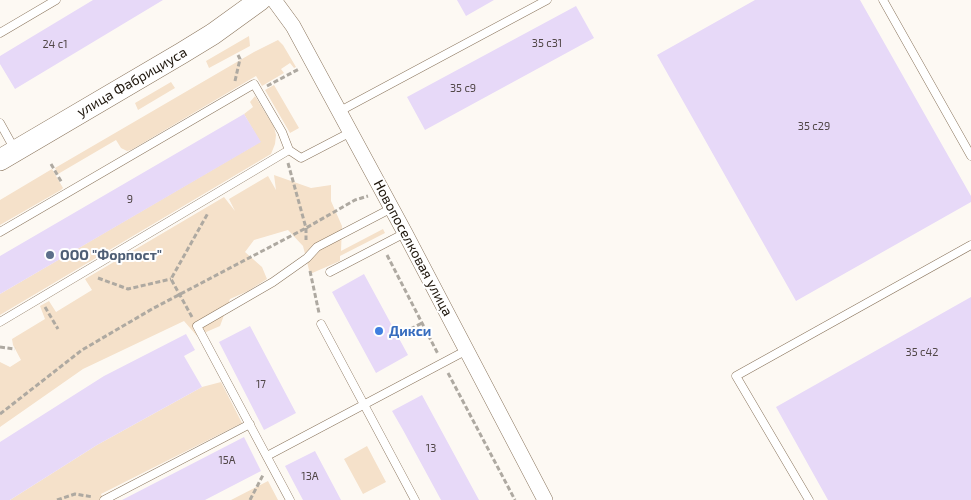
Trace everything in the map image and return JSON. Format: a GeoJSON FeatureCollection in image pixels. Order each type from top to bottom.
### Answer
{"type":"FeatureCollection","features":[{"type":"Feature","properties":{"kind":"main road","name":"улица Фабрициуса"},"geometry":{"type":"LineString","coordinates":[[8,155],[213,34],[260,0]]}},
{"type":"Feature","properties":{"kind":"street","name":"Новопоселковая улица"},"geometry":{"type":"LineString","coordinates":[[274,0],[293,26],[340,111],[545,500]]}},
{"type":"Feature","properties":{"kind":"lane"},"geometry":{"type":"LineString","coordinates":[[0,33],[56,0]]}},
{"type":"Feature","properties":{"kind":"lane"},"geometry":{"type":"LineString","coordinates":[[340,111],[547,0]]}},
{"type":"Feature","properties":{"kind":"lane"},"geometry":{"type":"LineString","coordinates":[[883,0],[971,156]]}},
{"type":"Feature","properties":{"kind":"lane"},"geometry":{"type":"LineString","coordinates":[[0,232],[254,84],[282,132],[289,150],[301,158],[351,132]]}},
{"type":"Feature","properties":{"kind":"lane"},"geometry":{"type":"LineString","coordinates":[[0,123],[8,155]]}},
{"type":"Feature","properties":{"kind":"lane"},"geometry":{"type":"LineString","coordinates":[[0,322],[289,150]]}},
{"type":"Feature","properties":{"kind":"lane"},"geometry":{"type":"LineString","coordinates":[[290,500],[197,326],[273,282],[307,258],[317,248],[392,208]]}},
{"type":"Feature","properties":{"kind":"lane"},"geometry":{"type":"LineString","coordinates":[[330,272],[405,232]]}},
{"type":"Feature","properties":{"kind":"lane"},"geometry":{"type":"LineString","coordinates":[[809,500],[736,376],[971,245]]}},
{"type":"Feature","properties":{"kind":"lane"},"geometry":{"type":"LineString","coordinates":[[321,324],[415,500]]}},
{"type":"Feature","properties":{"kind":"lane"},"geometry":{"type":"LineString","coordinates":[[267,456],[467,350]]}},
{"type":"Feature","properties":{"kind":"lane"},"geometry":{"type":"LineString","coordinates":[[104,500],[250,424]]}},
{"type":"Feature","properties":{"kind":"path"},"geometry":{"type":"LineString","coordinates":[[258,90],[299,69]]}},
{"type":"Feature","properties":{"kind":"path"},"geometry":{"type":"LineString","coordinates":[[294,185],[306,228],[307,258],[321,324]]}},
{"type":"Feature","properties":{"kind":"path"},"geometry":{"type":"LineString","coordinates":[[0,414],[82,350],[179,295],[355,200],[365,197]]}},
{"type":"Feature","properties":{"kind":"path"},"geometry":{"type":"LineString","coordinates":[[94,277],[128,289],[171,279],[194,236]]}},
{"type":"Feature","properties":{"kind":"path"},"geometry":{"type":"LineString","coordinates":[[171,279],[197,326]]}},
{"type":"Feature","properties":{"kind":"path"},"geometry":{"type":"LineString","coordinates":[[40,298],[58,329]]}},
{"type":"Feature","properties":{"kind":"path"},"geometry":{"type":"LineString","coordinates":[[397,336],[422,323]]}},
{"type":"Feature","properties":{"kind":"path"},"geometry":{"type":"LineString","coordinates":[[0,347],[15,349]]}},
{"type":"Feature","properties":{"kind":"path"},"geometry":{"type":"LineString","coordinates":[[250,500],[264,473],[272,467]]}},
{"type":"Feature","properties":{"kind":"path"},"geometry":{"type":"LineString","coordinates":[[57,500],[75,494],[104,500]]}},
{"type":"Feature","properties":{"kind":"shaded area"},"geometry":{"type":"Polygon","coordinates":[[[249,36],[250,46],[209,68],[206,61],[249,36]]]}},
{"type":"Feature","properties":{"kind":"shaded area"},"geometry":{"type":"Polygon","coordinates":[[[278,40],[296,67],[294,68],[290,63],[281,69],[284,73],[262,86],[256,76],[131,150],[127,151],[121,148],[116,140],[58,174],[55,168],[254,52],[278,40]]]}},
{"type":"Feature","properties":{"kind":"shaded area"},"geometry":{"type":"Polygon","coordinates":[[[171,82],[175,88],[138,110],[135,103],[171,82]]]}},
{"type":"Feature","properties":{"kind":"shaded area"},"geometry":{"type":"Polygon","coordinates":[[[274,85],[299,128],[290,133],[265,90],[274,85]]]}},
{"type":"Feature","properties":{"kind":"shaded area"},"geometry":{"type":"Polygon","coordinates":[[[255,96],[274,127],[276,135],[275,144],[271,154],[0,315],[0,294],[260,142],[244,114],[253,107],[250,102],[255,96]]]}},
{"type":"Feature","properties":{"kind":"shaded area"},"geometry":{"type":"Polygon","coordinates":[[[52,169],[63,188],[0,225],[0,200],[52,169]]]}},
{"type":"Feature","properties":{"kind":"shaded area"},"geometry":{"type":"Polygon","coordinates":[[[274,175],[311,188],[331,185],[331,201],[342,226],[341,251],[383,229],[385,233],[340,256],[340,261],[310,274],[303,246],[288,230],[254,240],[245,252],[262,267],[267,279],[248,291],[230,299],[220,326],[197,336],[184,321],[83,369],[0,427],[0,362],[10,367],[21,360],[12,339],[45,319],[40,306],[49,301],[56,312],[92,290],[85,279],[224,197],[235,211],[229,199],[268,176],[276,190],[274,175]]]}},
{"type":"Feature","properties":{"kind":"shaded area"},"geometry":{"type":"Polygon","coordinates":[[[221,382],[242,423],[101,494],[103,500],[10,500],[97,445],[202,387],[221,382]]]}},
{"type":"Feature","properties":{"kind":"shaded area"},"geometry":{"type":"Polygon","coordinates":[[[367,446],[386,482],[363,494],[344,459],[367,446]]]}},
{"type":"Feature","properties":{"kind":"shaded area"},"geometry":{"type":"Polygon","coordinates":[[[268,481],[278,500],[231,500],[268,481]]]}},
{"type":"Feature","properties":{"kind":"building"},"geometry":{"type":"Polygon","coordinates":[[[93,0],[163,0],[15,89],[0,64],[0,56],[93,0]]]}},
{"type":"Feature","properties":{"kind":"building"},"geometry":{"type":"Polygon","coordinates":[[[457,0],[494,0],[466,16],[457,0]]]}},
{"type":"Feature","properties":{"kind":"building"},"geometry":{"type":"Polygon","coordinates":[[[755,0],[860,0],[971,196],[971,202],[796,301],[657,55],[755,0]]]}},
{"type":"Feature","properties":{"kind":"building"},"geometry":{"type":"Polygon","coordinates":[[[576,6],[594,38],[425,130],[407,97],[576,6]]]}},
{"type":"Feature","properties":{"kind":"building"},"geometry":{"type":"Polygon","coordinates":[[[244,114],[261,142],[0,294],[0,256],[244,114]]]}},
{"type":"Feature","properties":{"kind":"building"},"geometry":{"type":"Polygon","coordinates":[[[364,274],[408,355],[376,373],[332,292],[364,274]]]}},
{"type":"Feature","properties":{"kind":"building"},"geometry":{"type":"Polygon","coordinates":[[[971,297],[971,500],[828,500],[776,407],[971,297]]]}},
{"type":"Feature","properties":{"kind":"building"},"geometry":{"type":"Polygon","coordinates":[[[250,326],[296,413],[264,430],[219,342],[250,326]]]}},
{"type":"Feature","properties":{"kind":"building"},"geometry":{"type":"Polygon","coordinates":[[[186,334],[195,350],[184,356],[202,387],[97,445],[10,500],[0,500],[0,442],[104,376],[186,334]]]}},
{"type":"Feature","properties":{"kind":"building"},"geometry":{"type":"Polygon","coordinates":[[[422,395],[479,500],[441,500],[392,411],[422,395]]]}},
{"type":"Feature","properties":{"kind":"building"},"geometry":{"type":"Polygon","coordinates":[[[244,437],[261,471],[205,500],[122,500],[244,437]]]}},
{"type":"Feature","properties":{"kind":"building"},"geometry":{"type":"Polygon","coordinates":[[[315,451],[341,500],[303,500],[295,485],[285,466],[315,451]]]}},
{"type":"Feature","properties":{"kind":"place","name":"ООО \"Форпост\""},"geometry":{"type":"Point","coordinates":[50,255]}},
{"type":"Feature","properties":{"kind":"place","name":"Дикси"},"geometry":{"type":"Point","coordinates":[379,331]}}]}
